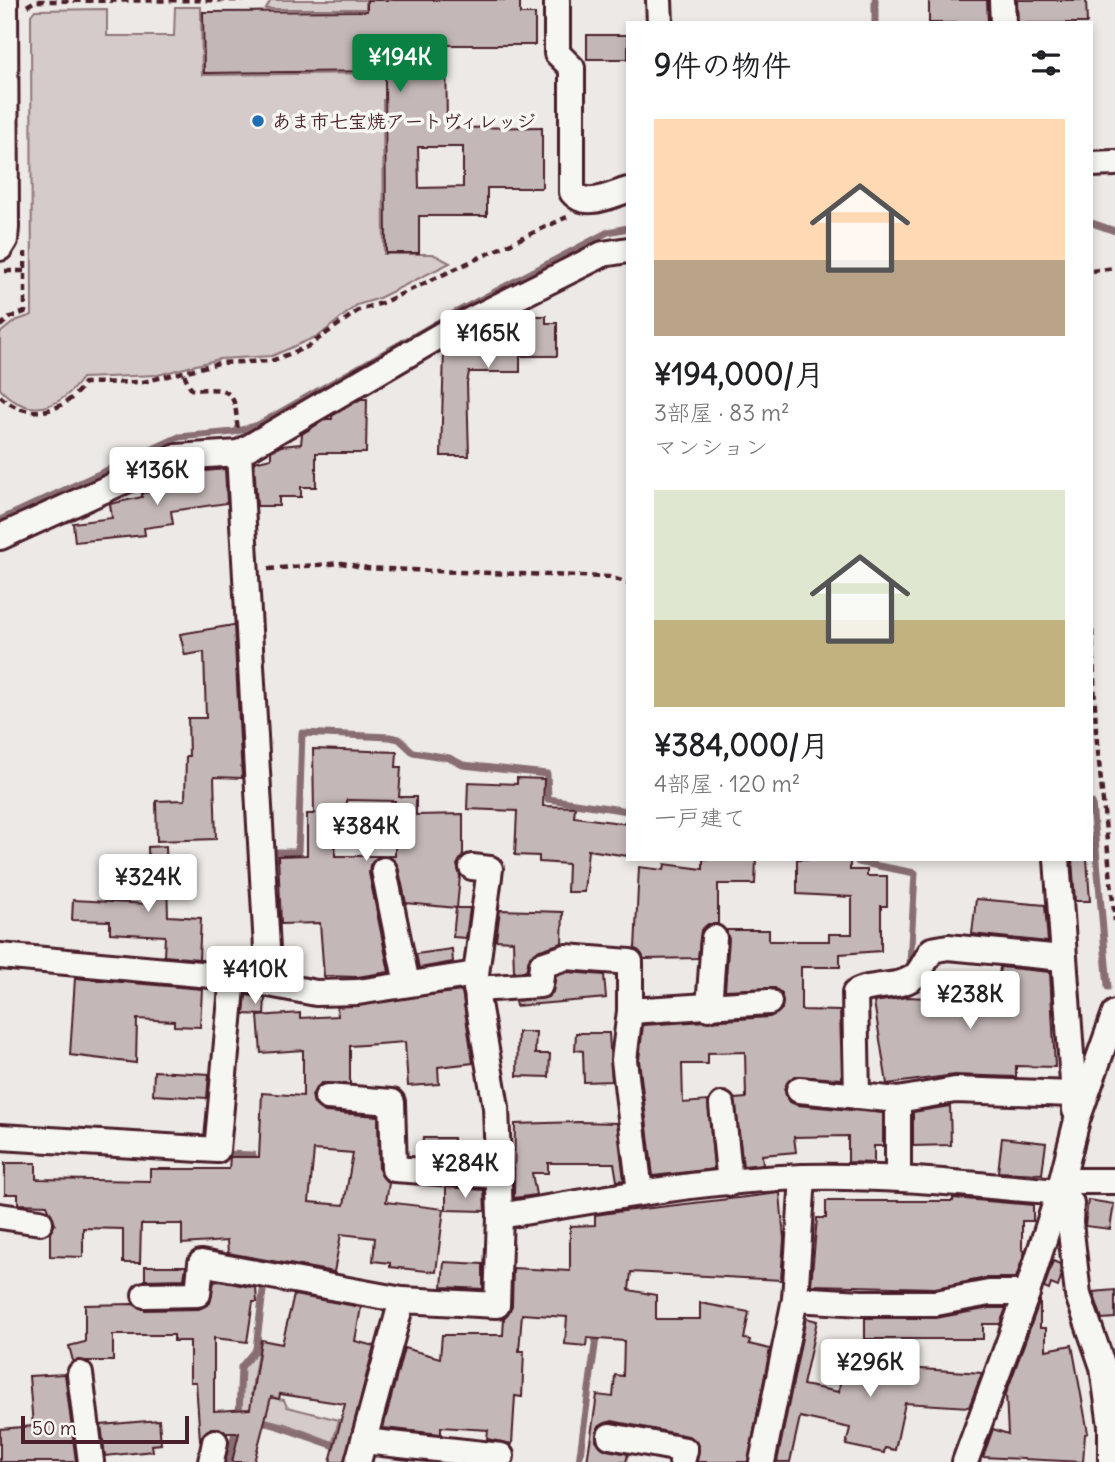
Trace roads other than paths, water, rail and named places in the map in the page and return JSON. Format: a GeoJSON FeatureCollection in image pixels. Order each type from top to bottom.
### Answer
{"type":"FeatureCollection","features":[{"type":"Feature","properties":{"kind":"street"},"geometry":{"type":"LineString","coordinates":[[557,0],[558,53],[572,68],[572,192],[578,199],[589,202],[626,191]]}},
{"type":"Feature","properties":{"kind":"street"},"geometry":{"type":"LineString","coordinates":[[660,0],[660,21]]}},
{"type":"Feature","properties":{"kind":"street"},"geometry":{"type":"LineString","coordinates":[[1002,0],[1003,21]]}},
{"type":"Feature","properties":{"kind":"street"},"geometry":{"type":"LineString","coordinates":[[0,248],[5,240],[6,227],[14,6]]}},
{"type":"Feature","properties":{"kind":"street"},"geometry":{"type":"LineString","coordinates":[[1093,164],[1115,163]]}},
{"type":"Feature","properties":{"kind":"street"},"geometry":{"type":"LineString","coordinates":[[0,537],[177,457],[239,453],[441,335],[603,254],[626,250]]}},
{"type":"Feature","properties":{"kind":"street"},"geometry":{"type":"LineString","coordinates":[[239,453],[269,984]]}},
{"type":"Feature","properties":{"kind":"street"},"geometry":{"type":"LineString","coordinates":[[1057,861],[1077,1120]]}},
{"type":"Feature","properties":{"kind":"street"},"geometry":{"type":"LineString","coordinates":[[145,1295],[198,1294],[201,1263],[402,1300],[497,1305],[500,1216],[496,1107],[476,982],[490,869],[472,867]]}},
{"type":"Feature","properties":{"kind":"street"},"geometry":{"type":"LineString","coordinates":[[384,870],[407,984]]}},
{"type":"Feature","properties":{"kind":"street"},"geometry":{"type":"LineString","coordinates":[[709,1008],[714,938]]}},
{"type":"Feature","properties":{"kind":"street"},"geometry":{"type":"LineString","coordinates":[[857,1096],[855,993],[861,989],[903,982],[916,975],[932,950],[948,947],[1063,958]]}},
{"type":"Feature","properties":{"kind":"street"},"geometry":{"type":"LineString","coordinates":[[0,957],[233,977],[316,993],[407,984],[476,982],[540,985],[542,965],[566,957],[630,962],[630,1011],[624,1060],[640,1192]]}},
{"type":"Feature","properties":{"kind":"street"},"geometry":{"type":"LineString","coordinates":[[0,1136],[217,1150],[233,977]]}},
{"type":"Feature","properties":{"kind":"street"},"geometry":{"type":"LineString","coordinates":[[630,1011],[709,1008],[769,1002]]}},
{"type":"Feature","properties":{"kind":"street"},"geometry":{"type":"LineString","coordinates":[[965,1462],[1027,1293],[1060,1187],[1077,1120],[1115,1013]]}},
{"type":"Feature","properties":{"kind":"street"},"geometry":{"type":"LineString","coordinates":[[799,1090],[898,1100],[955,1090],[1073,1094]]}},
{"type":"Feature","properties":{"kind":"street"},"geometry":{"type":"LineString","coordinates":[[327,1097],[392,1102],[394,1169],[498,1176]]}},
{"type":"Feature","properties":{"kind":"street"},"geometry":{"type":"LineString","coordinates":[[898,1100],[898,1178]]}},
{"type":"Feature","properties":{"kind":"street"},"geometry":{"type":"LineString","coordinates":[[722,1105],[730,1183]]}},
{"type":"Feature","properties":{"kind":"street"},"geometry":{"type":"LineString","coordinates":[[500,1216],[640,1192],[803,1177],[898,1178],[1060,1187],[1115,1181]]}},
{"type":"Feature","properties":{"kind":"street"},"geometry":{"type":"LineString","coordinates":[[762,1462],[795,1299],[803,1177]]}},
{"type":"Feature","properties":{"kind":"street"},"geometry":{"type":"LineString","coordinates":[[1060,1187],[1071,1203],[1069,1222],[1078,1295],[1103,1367],[1111,1426],[1111,1462]]}},
{"type":"Feature","properties":{"kind":"street"},"geometry":{"type":"LineString","coordinates":[[0,1216],[40,1222]]}},
{"type":"Feature","properties":{"kind":"street"},"geometry":{"type":"LineString","coordinates":[[795,1299],[936,1303],[989,1293],[1027,1293]]}},
{"type":"Feature","properties":{"kind":"street"},"geometry":{"type":"LineString","coordinates":[[402,1300],[361,1451],[501,1455]]}},
{"type":"Feature","properties":{"kind":"street"},"geometry":{"type":"LineString","coordinates":[[80,1374],[91,1462]]}},
{"type":"Feature","properties":{"kind":"street"},"geometry":{"type":"LineString","coordinates":[[610,1436],[685,1450],[682,1462]]}},
{"type":"Feature","properties":{"kind":"waterway"},"geometry":{"type":"LineString","coordinates":[[875,0],[875,21]]}},
{"type":"Feature","properties":{"kind":"waterway"},"geometry":{"type":"LineString","coordinates":[[1093,223],[1115,231]]}},
{"type":"Feature","properties":{"kind":"waterway"},"geometry":{"type":"LineString","coordinates":[[0,520],[179,437],[234,432],[258,425],[453,314],[608,232],[626,228]]}},
{"type":"Feature","properties":{"kind":"waterway"},"geometry":{"type":"LineString","coordinates":[[276,852],[298,852],[302,733],[390,737],[399,739],[413,752],[449,758],[463,765],[547,774],[548,799],[626,811]]}},
{"type":"Feature","properties":{"kind":"waterway"},"geometry":{"type":"LineString","coordinates":[[1093,814],[1108,987]]}},
{"type":"Feature","properties":{"kind":"waterway"},"geometry":{"type":"LineString","coordinates":[[858,861],[915,873],[910,964]]}},
{"type":"Feature","properties":{"kind":"waterway"},"geometry":{"type":"LineString","coordinates":[[227,1147],[226,1154],[253,1155],[256,1165]]}},
{"type":"Feature","properties":{"kind":"waterway"},"geometry":{"type":"LineString","coordinates":[[228,1462],[239,1415],[241,1367],[256,1349],[263,1291]]}},
{"type":"Feature","properties":{"kind":"waterway"},"geometry":{"type":"LineString","coordinates":[[579,1462],[597,1331]]}},
{"type":"Feature","properties":{"kind":"waterway"},"geometry":{"type":"LineString","coordinates":[[257,1419],[341,1448]]}},
{"type":"Feature","properties":{"kind":"place","name":"あま市七宝焼アートヴィレッジ"},"geometry":{"type":"Point","coordinates":[258,121]}}]}
